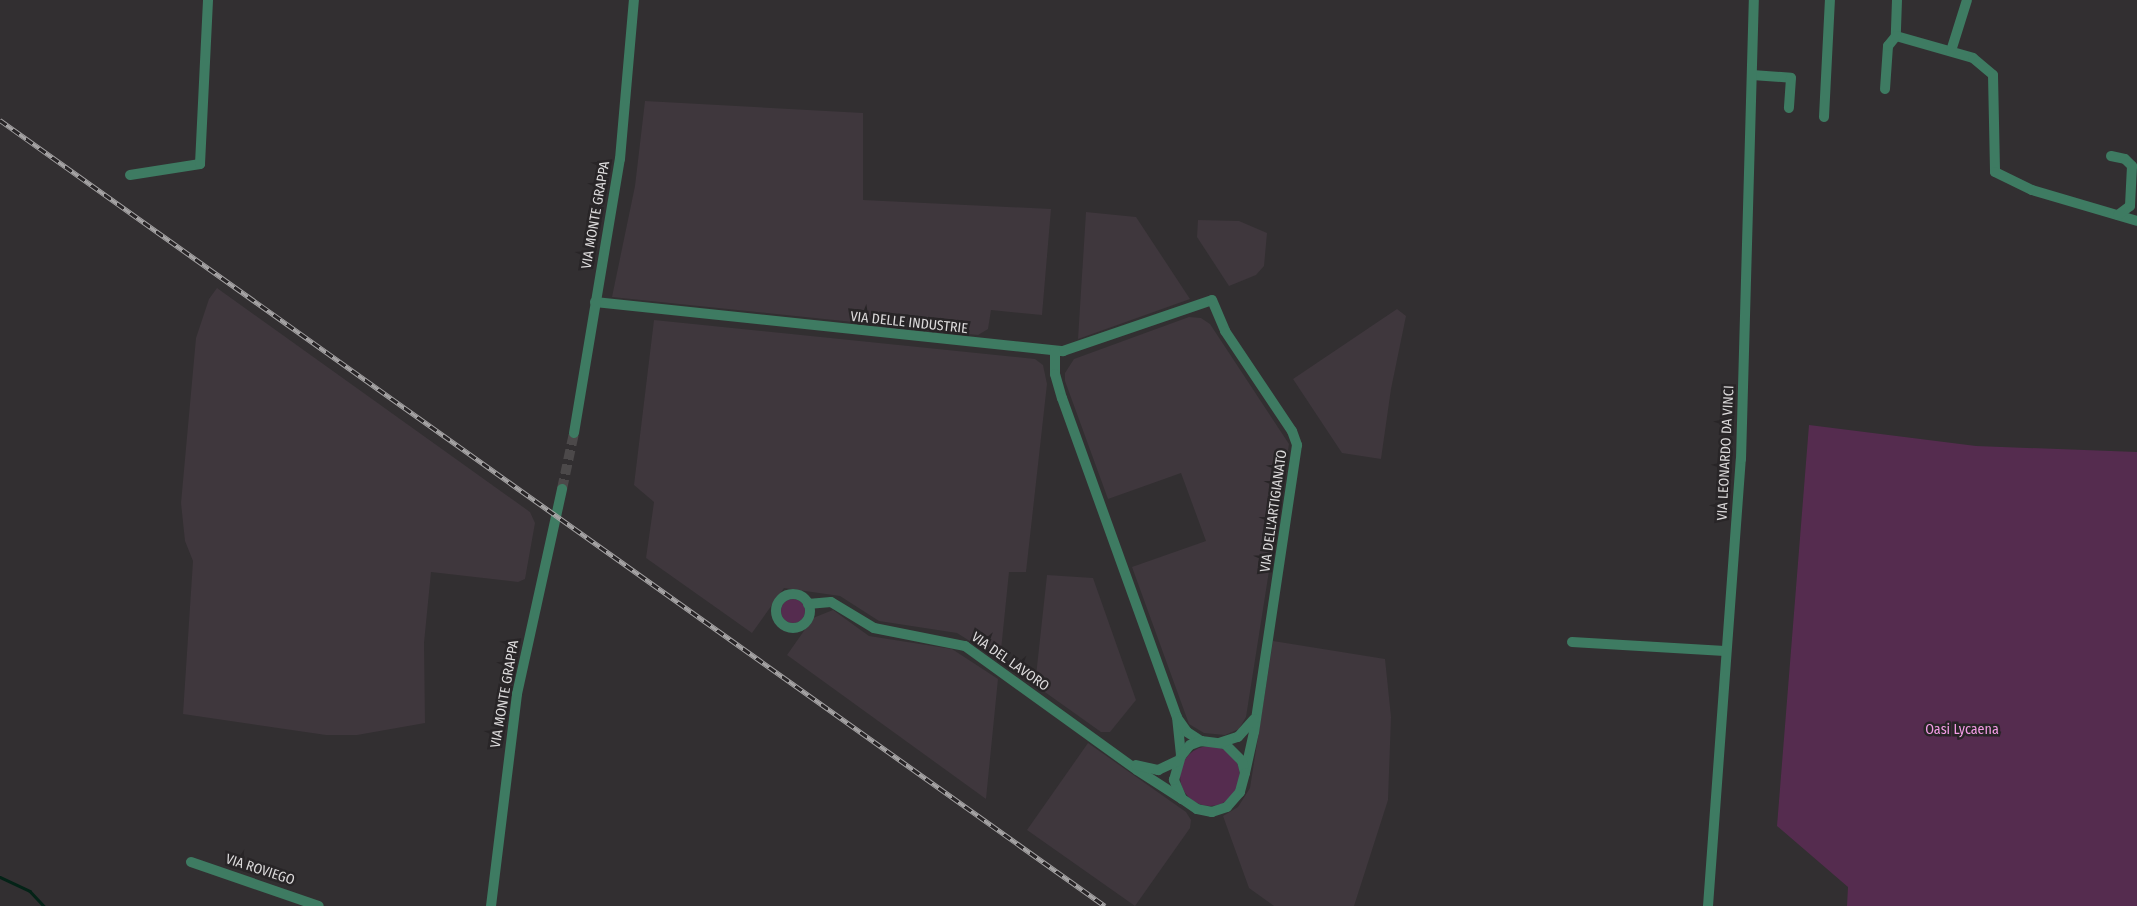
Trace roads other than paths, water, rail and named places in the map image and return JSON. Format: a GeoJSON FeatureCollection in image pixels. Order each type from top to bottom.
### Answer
{"type":"FeatureCollection","features":[{"type":"Feature","properties":{"kind":"street"},"geometry":{"type":"LineString","coordinates":[[130,175],[200,164],[208,0]]}},
{"type":"Feature","properties":{"kind":"street","name":"VIA MONTE GRAPPA"},"geometry":{"type":"LineString","coordinates":[[574,433],[620,159],[634,0]]}},
{"type":"Feature","properties":{"kind":"street","name":"VIA LEONARDO DA VINCI"},"geometry":{"type":"LineString","coordinates":[[1708,906],[1741,449],[1754,0]]}},
{"type":"Feature","properties":{"kind":"street"},"geometry":{"type":"LineString","coordinates":[[1824,117],[1830,0]]}},
{"type":"Feature","properties":{"kind":"street"},"geometry":{"type":"LineString","coordinates":[[1885,89],[1888,46],[1896,36],[1897,0]]}},
{"type":"Feature","properties":{"kind":"street"},"geometry":{"type":"LineString","coordinates":[[1951,51],[1967,0]]}},
{"type":"Feature","properties":{"kind":"street"},"geometry":{"type":"LineString","coordinates":[[1896,36],[1973,58],[1993,75],[1995,172],[2032,190],[2137,221]]}},
{"type":"Feature","properties":{"kind":"street"},"geometry":{"type":"LineString","coordinates":[[1752,75],[1791,78],[1789,108]]}},
{"type":"Feature","properties":{"kind":"street"},"geometry":{"type":"LineString","coordinates":[[2111,156],[2125,159],[2132,166],[2130,206],[2118,215]]}},
{"type":"Feature","properties":{"kind":"street","name":"VIA DELLE INDUSTRIE"},"geometry":{"type":"LineString","coordinates":[[595,302],[1055,351],[1078,348],[1212,300]]}},
{"type":"Feature","properties":{"kind":"street","name":"VIA DELL'ARTIGIANATO"},"geometry":{"type":"LineString","coordinates":[[1182,799],[1197,809],[1220,810],[1234,801],[1240,792],[1254,719],[1297,445],[1292,431],[1225,331],[1212,300]]}},
{"type":"Feature","properties":{"kind":"street"},"geometry":{"type":"LineString","coordinates":[[1055,351],[1055,374],[1062,398],[1177,717],[1188,732],[1201,741]]}},
{"type":"Feature","properties":{"kind":"street","name":"VIA MONTE GRAPPA"},"geometry":{"type":"LineString","coordinates":[[491,906],[517,694],[562,489]]}},
{"type":"Feature","properties":{"kind":"street","name":"VIA DEL LAVORO"},"geometry":{"type":"LineString","coordinates":[[808,604],[832,602],[874,628],[957,642],[1128,761],[1174,796],[1182,799]]}},
{"type":"Feature","properties":{"kind":"street"},"geometry":{"type":"LineString","coordinates":[[1572,642],[1725,651]]}},
{"type":"Feature","properties":{"kind":"street"},"geometry":{"type":"LineString","coordinates":[[1177,717],[1179,759],[1174,780],[1182,799]]}},
{"type":"Feature","properties":{"kind":"street"},"geometry":{"type":"LineString","coordinates":[[1179,759],[1190,745],[1201,741],[1219,743],[1238,737],[1254,719]]}},
{"type":"Feature","properties":{"kind":"street"},"geometry":{"type":"LineString","coordinates":[[1219,743],[1238,755],[1245,773]]}},
{"type":"Feature","properties":{"kind":"street","name":"VIA DEL LAVORO"},"geometry":{"type":"LineString","coordinates":[[1128,761],[1158,770],[1179,759]]}},
{"type":"Feature","properties":{"kind":"street","name":"VIA ROVIEGO"},"geometry":{"type":"LineString","coordinates":[[191,862],[319,906]]}},
{"type":"Feature","properties":{"kind":"waterway"},"geometry":{"type":"LineString","coordinates":[[0,877],[30,891],[44,906]]}},
{"type":"Feature","properties":{"kind":"tunnel"},"geometry":{"type":"LineString","coordinates":[[562,489],[574,433]]}},
{"type":"Feature","properties":{"kind":"railway"},"geometry":{"type":"LineString","coordinates":[[0,120],[1105,906]]}},
{"type":"Feature","properties":{"kind":"park label","name":"Oasi Lycaena"},"geometry":{"type":"Point","coordinates":[1962,730]}}]}
